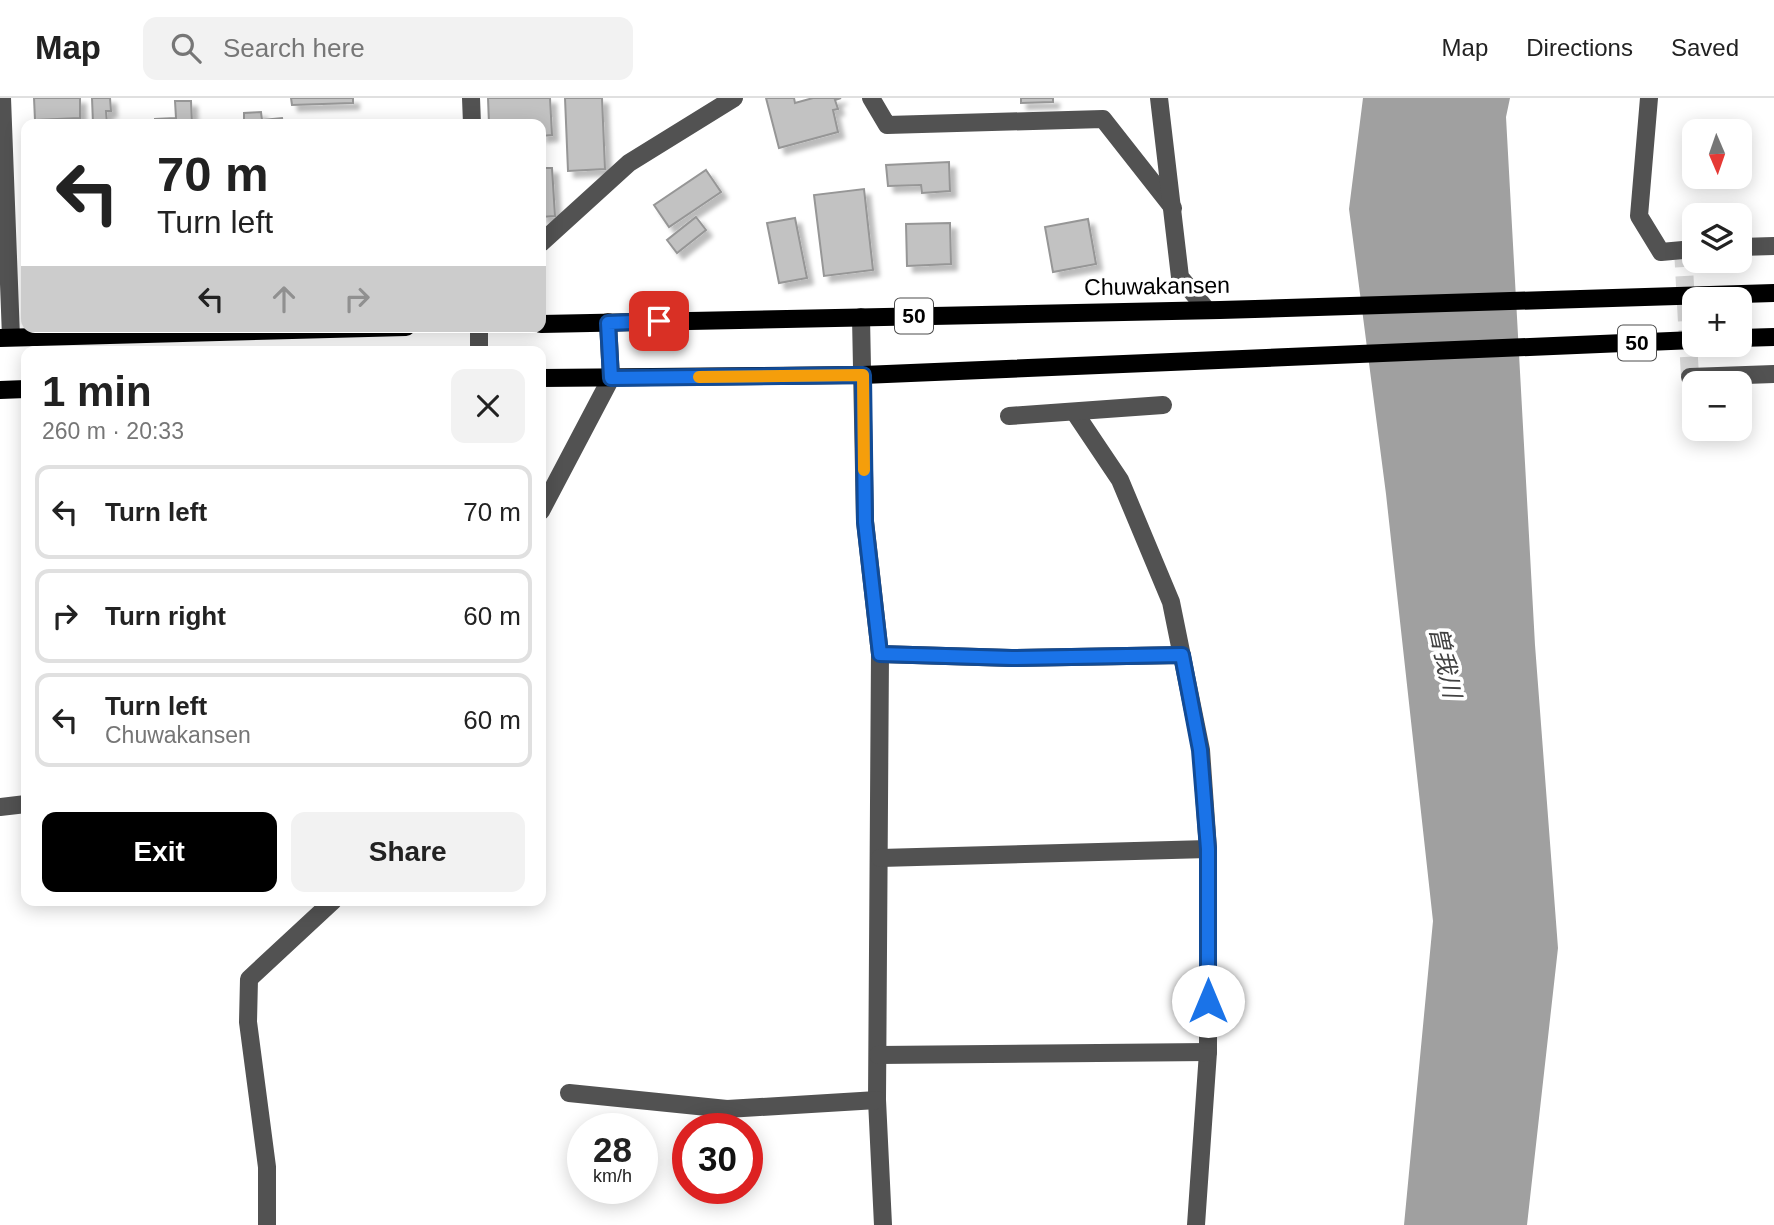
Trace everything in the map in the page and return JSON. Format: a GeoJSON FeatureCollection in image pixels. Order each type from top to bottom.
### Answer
{"type":"FeatureCollection","features":[{"type":"Feature","properties":{"kind":"main road","name":"Chuwakansen"},"geometry":{"type":"LineString","coordinates":[[546,324],[1774,293]]}},
{"type":"Feature","properties":{"kind":"main road"},"geometry":{"type":"LineString","coordinates":[[6,338],[188,333]]}},
{"type":"Feature","properties":{"kind":"main road"},"geometry":{"type":"LineString","coordinates":[[1752,338],[1774,337]]}},
{"type":"Feature","properties":{"kind":"main road","name":"50"},"geometry":{"type":"LineString","coordinates":[[546,378],[863,375],[1682,341]]}},
{"type":"Feature","properties":{"kind":"main road"},"geometry":{"type":"LineString","coordinates":[[0,390],[21,389]]}},
{"type":"Feature","properties":{"kind":"street"},"geometry":{"type":"LineString","coordinates":[[2,98],[6,338]]}},
{"type":"Feature","properties":{"kind":"street"},"geometry":{"type":"LineString","coordinates":[[471,98],[471,119]]}},
{"type":"Feature","properties":{"kind":"street"},"geometry":{"type":"LineString","coordinates":[[546,238],[629,163],[734,98]]}},
{"type":"Feature","properties":{"kind":"street"},"geometry":{"type":"LineString","coordinates":[[871,98],[887,125],[1103,119],[1173,208]]}},
{"type":"Feature","properties":{"kind":"street"},"geometry":{"type":"LineString","coordinates":[[1159,98],[1180,277],[1213,309]]}},
{"type":"Feature","properties":{"kind":"street"},"geometry":{"type":"LineString","coordinates":[[1649,98],[1639,216],[1661,252],[1682,250]]}},
{"type":"Feature","properties":{"kind":"street"},"geometry":{"type":"LineString","coordinates":[[1752,247],[1774,246]]}},
{"type":"Feature","properties":{"kind":"street"},"geometry":{"type":"LineString","coordinates":[[861,317],[865,522],[880,654],[877,1100],[883,1225]]}},
{"type":"Feature","properties":{"kind":"street"},"geometry":{"type":"LineString","coordinates":[[546,502],[611,378],[608,323]]}},
{"type":"Feature","properties":{"kind":"street"},"geometry":{"type":"LineString","coordinates":[[1752,375],[1774,374]]}},
{"type":"Feature","properties":{"kind":"street"},"geometry":{"type":"LineString","coordinates":[[1009,416],[1163,405]]}},
{"type":"Feature","properties":{"kind":"street"},"geometry":{"type":"LineString","coordinates":[[1075,413],[1120,480],[1171,602],[1200,750],[1208,849],[1208,1052],[1195,1225]]}},
{"type":"Feature","properties":{"kind":"street"},"geometry":{"type":"LineString","coordinates":[[880,654],[1012,658],[1182,655]]}},
{"type":"Feature","properties":{"kind":"street"},"geometry":{"type":"LineString","coordinates":[[0,807],[21,805]]}},
{"type":"Feature","properties":{"kind":"street"},"geometry":{"type":"LineString","coordinates":[[880,858],[1208,849]]}},
{"type":"Feature","properties":{"kind":"street"},"geometry":{"type":"LineString","coordinates":[[267,1225],[267,1167],[248,1022],[249,979],[328,906]]}},
{"type":"Feature","properties":{"kind":"street"},"geometry":{"type":"LineString","coordinates":[[878,1055],[1208,1052]]}},
{"type":"Feature","properties":{"kind":"street"},"geometry":{"type":"LineString","coordinates":[[569,1093],[727,1110],[877,1100]]}},
{"type":"Feature","properties":{"kind":"water","name":"曽我川"},"geometry":{"type":"Polygon","coordinates":[[[1363,98],[1510,98],[1506,117],[1535,645],[1558,948],[1527,1225],[1404,1225],[1433,921],[1386,494],[1349,209],[1363,98]]]}},
{"type":"Feature","properties":{"kind":"building"},"geometry":{"type":"Polygon","coordinates":[[[34,98],[80,98],[80,118],[35,119],[34,98]]]}},
{"type":"Feature","properties":{"kind":"building"},"geometry":{"type":"Polygon","coordinates":[[[92,98],[110,98],[111,111],[106,111],[107,119],[93,119],[92,98]]]}},
{"type":"Feature","properties":{"kind":"building"},"geometry":{"type":"Polygon","coordinates":[[[291,98],[353,98],[353,103],[292,105],[291,98]]]}},
{"type":"Feature","properties":{"kind":"building"},"geometry":{"type":"Polygon","coordinates":[[[488,98],[550,98],[552,135],[546,136],[546,119],[489,119],[488,98]]]}},
{"type":"Feature","properties":{"kind":"building"},"geometry":{"type":"Polygon","coordinates":[[[565,98],[602,98],[605,169],[568,171],[565,98]]]}},
{"type":"Feature","properties":{"kind":"building"},"geometry":{"type":"Polygon","coordinates":[[[766,98],[794,98],[795,103],[813,98],[841,98],[835,100],[838,109],[833,110],[838,132],[779,148],[766,98]]]}},
{"type":"Feature","properties":{"kind":"building"},"geometry":{"type":"Polygon","coordinates":[[[1021,98],[1053,98],[1053,102],[1021,103],[1021,98]]]}},
{"type":"Feature","properties":{"kind":"building"},"geometry":{"type":"Polygon","coordinates":[[[175,101],[191,101],[192,119],[155,119],[176,118],[175,101]]]}},
{"type":"Feature","properties":{"kind":"building"},"geometry":{"type":"Polygon","coordinates":[[[261,112],[262,119],[244,119],[244,113],[261,112]]]}},
{"type":"Feature","properties":{"kind":"building"},"geometry":{"type":"Polygon","coordinates":[[[949,162],[950,191],[922,193],[921,185],[888,186],[886,165],[949,162]]]}},
{"type":"Feature","properties":{"kind":"building"},"geometry":{"type":"Polygon","coordinates":[[[546,168],[552,168],[555,216],[546,217],[546,168]]]}},
{"type":"Feature","properties":{"kind":"building"},"geometry":{"type":"Polygon","coordinates":[[[706,170],[721,192],[669,227],[654,205],[706,170]]]}},
{"type":"Feature","properties":{"kind":"building"},"geometry":{"type":"Polygon","coordinates":[[[864,189],[873,270],[824,276],[814,195],[864,189]]]}},
{"type":"Feature","properties":{"kind":"building"},"geometry":{"type":"Polygon","coordinates":[[[696,217],[706,230],[677,253],[667,240],[696,217]]]}},
{"type":"Feature","properties":{"kind":"building"},"geometry":{"type":"Polygon","coordinates":[[[795,218],[807,278],[779,283],[767,223],[795,218]]]}},
{"type":"Feature","properties":{"kind":"building"},"geometry":{"type":"Polygon","coordinates":[[[1088,219],[1096,264],[1053,272],[1045,227],[1088,219]]]}},
{"type":"Feature","properties":{"kind":"building"},"geometry":{"type":"Polygon","coordinates":[[[950,223],[951,264],[907,266],[906,224],[950,223]]]}},
{"type":"Feature","properties":{"kind":"tunnel"},"geometry":{"type":"LineString","coordinates":[[1684,273],[1690,371]]}},
{"type":"Feature","properties":{"kind":"slow traffic"},"geometry":{"type":"LineString","coordinates":[[699,377],[863,375],[864,470]]}},
{"type":"Feature","properties":{"kind":"route"},"geometry":{"type":"LineString","coordinates":[[659,321],[608,323],[611,378],[863,375],[865,522],[880,654],[1012,658],[1182,655],[1200,750],[1208,849],[1208,1001]]}}]}
